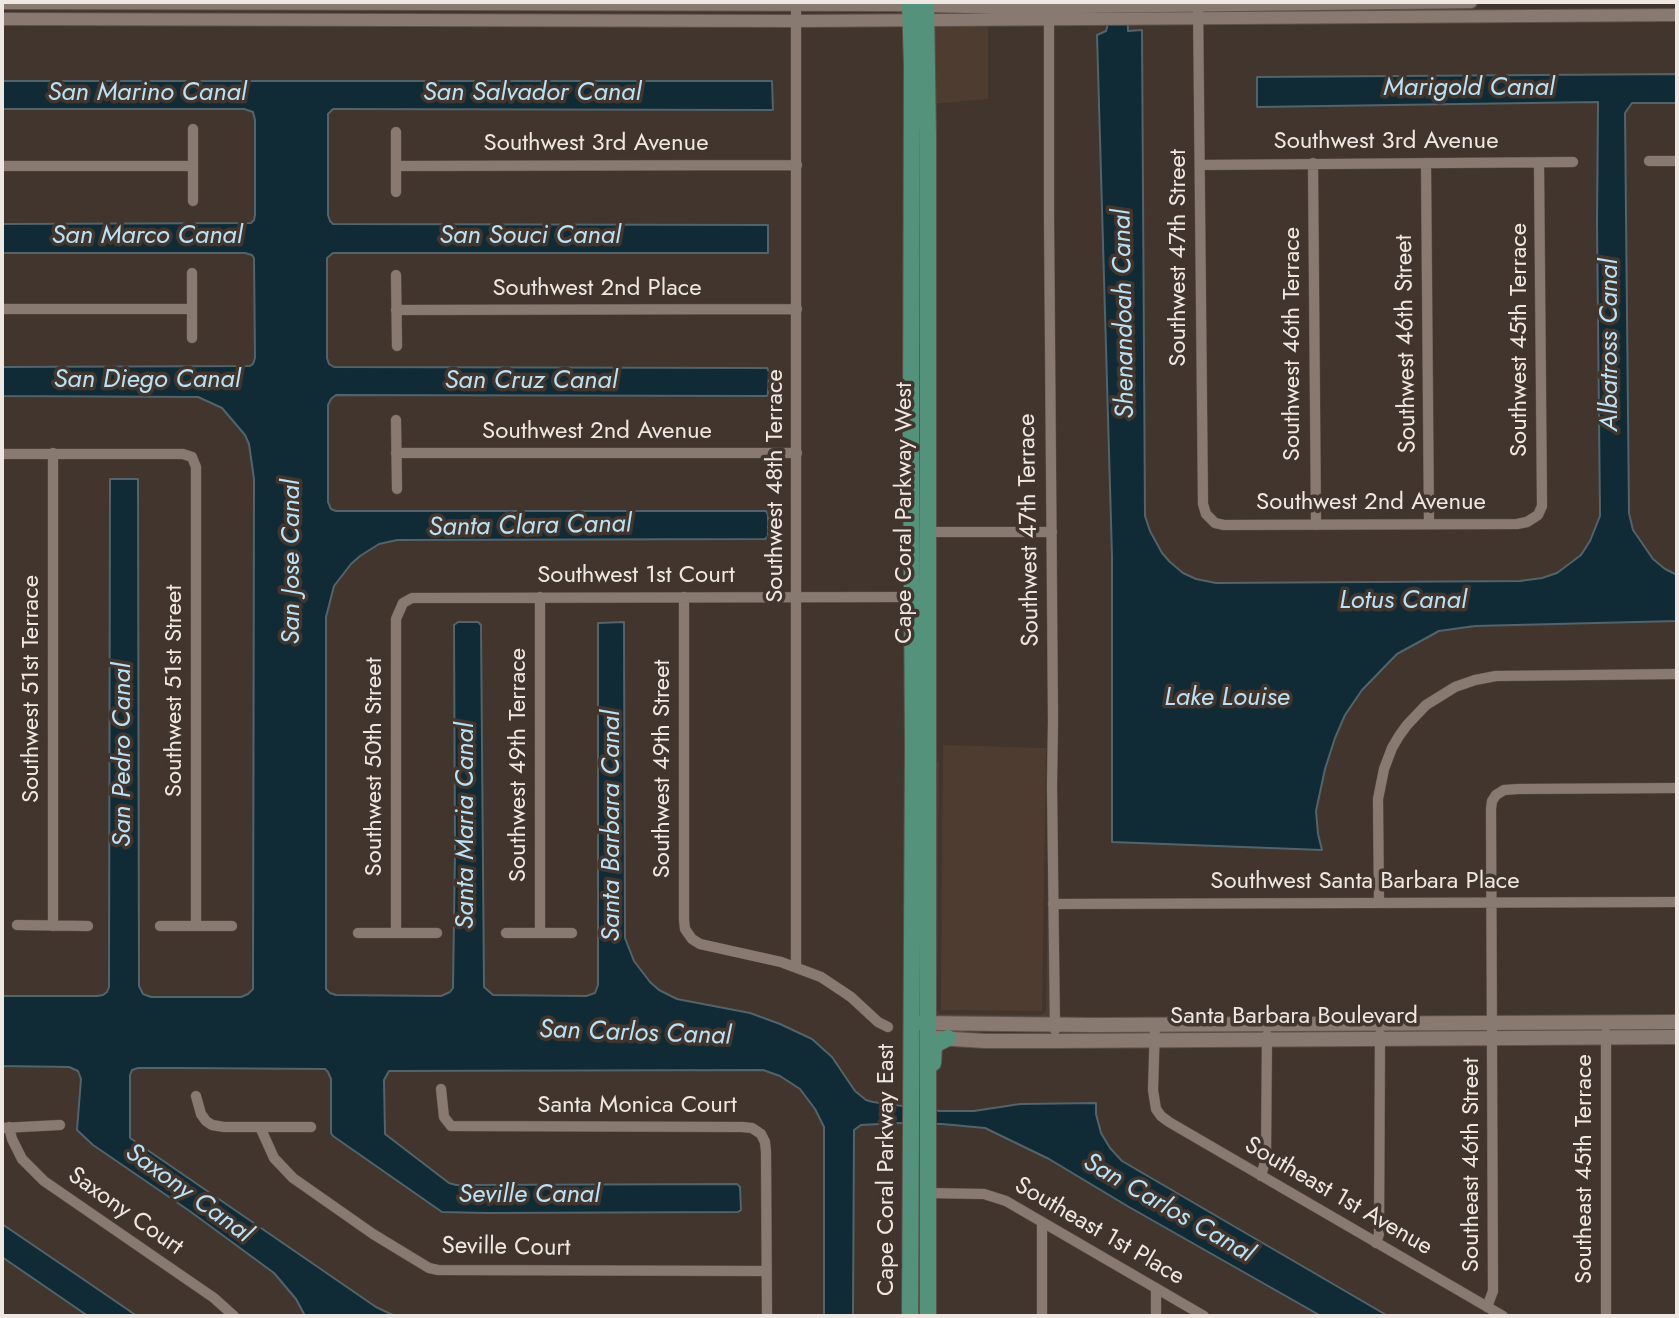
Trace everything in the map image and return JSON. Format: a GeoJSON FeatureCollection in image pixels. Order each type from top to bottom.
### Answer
{"type":"FeatureCollection","features":[{"type":"Feature","properties":{"kind":"main road","name":"Cape Coral Parkway West"},"geometry":{"type":"LineString","coordinates":[[910,1030],[913,747],[911,432],[918,9]]}},
{"type":"Feature","properties":{"kind":"main road","name":"Cape Coral Parkway West"},"geometry":{"type":"LineString","coordinates":[[918,9],[928,532],[927,1031]]}},
{"type":"Feature","properties":{"kind":"main road"},"geometry":{"type":"LineString","coordinates":[[911,432],[919,448],[920,523],[928,532]]}},
{"type":"Feature","properties":{"kind":"main road"},"geometry":{"type":"LineString","coordinates":[[913,597],[920,609],[921,685],[927,696]]}},
{"type":"Feature","properties":{"kind":"main road"},"geometry":{"type":"LineString","coordinates":[[913,747],[919,766],[919,835],[928,849]]}},
{"type":"Feature","properties":{"kind":"main road","name":"Santa Barbara Boulevard"},"geometry":{"type":"LineString","coordinates":[[910,1030],[1055,1024],[1677,1022]]}},
{"type":"Feature","properties":{"kind":"main road","name":"Cape Coral Parkway East"},"geometry":{"type":"LineString","coordinates":[[910,1030],[910,1316]]}},
{"type":"Feature","properties":{"kind":"main road","name":"Santa Barbara Boulevard"},"geometry":{"type":"LineString","coordinates":[[927,1031],[948,1038],[985,1041],[1677,1037]]}},
{"type":"Feature","properties":{"kind":"main road","name":"Cape Coral Parkway East"},"geometry":{"type":"LineString","coordinates":[[927,1031],[930,1104],[927,1175],[928,1316]]}},
{"type":"Feature","properties":{"kind":"main road"},"geometry":{"type":"LineString","coordinates":[[930,1104],[934,1047],[948,1038]]}},
{"type":"Feature","properties":{"kind":"street"},"geometry":{"type":"LineString","coordinates":[[44,2],[44,19]]}},
{"type":"Feature","properties":{"kind":"street"},"geometry":{"type":"LineString","coordinates":[[2,3],[796,5],[1140,12],[1311,2],[1471,2]]}},
{"type":"Feature","properties":{"kind":"street"},"geometry":{"type":"LineString","coordinates":[[1311,2],[1311,18]]}},
{"type":"Feature","properties":{"kind":"street"},"geometry":{"type":"LineString","coordinates":[[502,3],[502,20]]}},
{"type":"Feature","properties":{"kind":"street"},"geometry":{"type":"LineString","coordinates":[[283,4],[284,19]]}},
{"type":"Feature","properties":{"kind":"street","name":"Southwest 48th Terrace"},"geometry":{"type":"LineString","coordinates":[[796,5],[796,967]]}},
{"type":"Feature","properties":{"kind":"street"},"geometry":{"type":"LineString","coordinates":[[1199,8],[1311,18],[1677,15]]}},
{"type":"Feature","properties":{"kind":"street","name":"Southwest 47th Street"},"geometry":{"type":"LineString","coordinates":[[1199,8],[1202,449],[1203,504],[1206,514]]}},
{"type":"Feature","properties":{"kind":"street"},"geometry":{"type":"LineString","coordinates":[[2,19],[796,21],[918,9]]}},
{"type":"Feature","properties":{"kind":"street","name":"Southwest 47th Terrace"},"geometry":{"type":"LineString","coordinates":[[1047,9],[1055,1041]]}},
{"type":"Feature","properties":{"kind":"street"},"geometry":{"type":"LineString","coordinates":[[193,129],[193,201]]}},
{"type":"Feature","properties":{"kind":"street"},"geometry":{"type":"LineString","coordinates":[[396,132],[396,192]]}},
{"type":"Feature","properties":{"kind":"street"},"geometry":{"type":"LineString","coordinates":[[1649,161],[1677,161]]}},
{"type":"Feature","properties":{"kind":"street","name":"Southwest 3rd Avenue"},"geometry":{"type":"LineString","coordinates":[[1200,165],[1573,162]]}},
{"type":"Feature","properties":{"kind":"street","name":"Southwest 46th Terrace"},"geometry":{"type":"LineString","coordinates":[[1313,163],[1315,525]]}},
{"type":"Feature","properties":{"kind":"street","name":"Southwest 46th Street"},"geometry":{"type":"LineString","coordinates":[[1426,163],[1429,524]]}},
{"type":"Feature","properties":{"kind":"street","name":"Southwest 45th Terrace"},"geometry":{"type":"LineString","coordinates":[[1538,515],[1542,506],[1539,163]]}},
{"type":"Feature","properties":{"kind":"street","name":"Southwest 3rd Avenue"},"geometry":{"type":"LineString","coordinates":[[396,166],[797,165]]}},
{"type":"Feature","properties":{"kind":"street"},"geometry":{"type":"LineString","coordinates":[[2,166],[193,166]]}},
{"type":"Feature","properties":{"kind":"street"},"geometry":{"type":"LineString","coordinates":[[192,273],[192,338]]}},
{"type":"Feature","properties":{"kind":"street"},"geometry":{"type":"LineString","coordinates":[[396,275],[397,346]]}},
{"type":"Feature","properties":{"kind":"street"},"geometry":{"type":"LineString","coordinates":[[2,309],[192,309]]}},
{"type":"Feature","properties":{"kind":"street","name":"Southwest 2nd Place"},"geometry":{"type":"LineString","coordinates":[[396,310],[797,309]]}},
{"type":"Feature","properties":{"kind":"street"},"geometry":{"type":"LineString","coordinates":[[396,421],[397,489]]}},
{"type":"Feature","properties":{"kind":"street"},"geometry":{"type":"LineString","coordinates":[[2,454],[53,453]]}},
{"type":"Feature","properties":{"kind":"street","name":"Southwest 51st Street"},"geometry":{"type":"LineString","coordinates":[[53,453],[183,454],[192,457],[196,467],[196,925]]}},
{"type":"Feature","properties":{"kind":"street","name":"Southwest 51st Terrace"},"geometry":{"type":"LineString","coordinates":[[53,453],[53,926]]}},
{"type":"Feature","properties":{"kind":"street","name":"Southwest 2nd Avenue"},"geometry":{"type":"LineString","coordinates":[[396,453],[797,453]]}},
{"type":"Feature","properties":{"kind":"street","name":"Southwest 2nd Avenue"},"geometry":{"type":"LineString","coordinates":[[1206,514],[1215,523],[1224,525],[1517,524],[1527,522],[1538,515]]}},
{"type":"Feature","properties":{"kind":"street"},"geometry":{"type":"LineString","coordinates":[[928,532],[1052,532]]}},
{"type":"Feature","properties":{"kind":"street","name":"Southwest 49th Terrace"},"geometry":{"type":"LineString","coordinates":[[540,597],[540,933]]}},
{"type":"Feature","properties":{"kind":"street","name":"Southwest 49th Street"},"geometry":{"type":"LineString","coordinates":[[684,597],[685,929],[692,939],[700,944],[796,967]]}},
{"type":"Feature","properties":{"kind":"street","name":"Southwest 1st Court"},"geometry":{"type":"LineString","coordinates":[[403,603],[412,598],[913,597]]}},
{"type":"Feature","properties":{"kind":"street","name":"Southwest 50th Street"},"geometry":{"type":"LineString","coordinates":[[396,933],[396,619],[403,603]]}},
{"type":"Feature","properties":{"kind":"street"},"geometry":{"type":"LineString","coordinates":[[1379,902],[1379,789],[1392,748],[1426,705],[1465,683],[1508,675],[1677,674]]}},
{"type":"Feature","properties":{"kind":"street"},"geometry":{"type":"LineString","coordinates":[[1493,1023],[1491,809],[1496,794],[1504,790],[1518,789],[1677,788]]}},
{"type":"Feature","properties":{"kind":"street","name":"Southwest Santa Barbara Place"},"geometry":{"type":"LineString","coordinates":[[1053,904],[1677,901]]}},
{"type":"Feature","properties":{"kind":"street"},"geometry":{"type":"LineString","coordinates":[[17,925],[88,926]]}},
{"type":"Feature","properties":{"kind":"street"},"geometry":{"type":"LineString","coordinates":[[160,926],[232,926]]}},
{"type":"Feature","properties":{"kind":"street"},"geometry":{"type":"LineString","coordinates":[[358,933],[436,933]]}},
{"type":"Feature","properties":{"kind":"street"},"geometry":{"type":"LineString","coordinates":[[506,933],[572,933]]}},
{"type":"Feature","properties":{"kind":"street"},"geometry":{"type":"LineString","coordinates":[[796,967],[821,977],[841,990],[877,1022],[888,1027]]}},
{"type":"Feature","properties":{"kind":"street","name":"Southeast 45th Terrace"},"geometry":{"type":"LineString","coordinates":[[1606,1022],[1606,1316]]}},
{"type":"Feature","properties":{"kind":"street"},"geometry":{"type":"LineString","coordinates":[[1376,1243],[1379,1234],[1380,1023]]}},
{"type":"Feature","properties":{"kind":"street","name":"Southeast 46th Street"},"geometry":{"type":"LineString","coordinates":[[1487,1307],[1493,1291],[1493,1023]]}},
{"type":"Feature","properties":{"kind":"street"},"geometry":{"type":"LineString","coordinates":[[1261,1176],[1266,1158],[1267,1024]]}},
{"type":"Feature","properties":{"kind":"street"},"geometry":{"type":"LineString","coordinates":[[1154,1040],[1155,1025]]}},
{"type":"Feature","properties":{"kind":"street","name":"Southeast 1st Avenue"},"geometry":{"type":"LineString","coordinates":[[1154,1040],[1153,1090],[1156,1109],[1168,1122],[1503,1316]]}},
{"type":"Feature","properties":{"kind":"street","name":"Santa Monica Court"},"geometry":{"type":"LineString","coordinates":[[441,1089],[444,1116],[451,1126],[743,1127],[752,1128],[761,1134],[765,1142],[767,1316]]}},
{"type":"Feature","properties":{"kind":"street"},"geometry":{"type":"LineString","coordinates":[[195,1096],[201,1114],[212,1125],[311,1127]]}},
{"type":"Feature","properties":{"kind":"street","name":"Saxony Court"},"geometry":{"type":"LineString","coordinates":[[60,1125],[6,1128],[22,1160],[44,1181],[214,1298],[234,1316]]}},
{"type":"Feature","properties":{"kind":"street","name":"Seville Court"},"geometry":{"type":"LineString","coordinates":[[260,1126],[274,1158],[293,1178],[373,1234],[429,1268],[766,1271]]}},
{"type":"Feature","properties":{"kind":"street","name":"Southeast 1st Place"},"geometry":{"type":"LineString","coordinates":[[927,1193],[984,1194],[1006,1201],[1204,1316]]}},
{"type":"Feature","properties":{"kind":"street"},"geometry":{"type":"LineString","coordinates":[[1042,1223],[1042,1316]]}},
{"type":"Feature","properties":{"kind":"street"},"geometry":{"type":"LineString","coordinates":[[1156,1288],[1156,1316]]}},
{"type":"Feature","properties":{"kind":"shaded area"},"geometry":{"type":"Polygon","coordinates":[[[931,24],[988,24],[988,99],[932,104],[931,24]]]}},
{"type":"Feature","properties":{"kind":"shaded area"},"geometry":{"type":"Polygon","coordinates":[[[943,745],[1046,748],[1042,1011],[941,1010],[943,745]]]}},
{"type":"Feature","properties":{"kind":"shaded area"},"geometry":{"type":"Polygon","coordinates":[[[1050,758],[1056,1019],[932,1019],[932,762],[939,761],[937,1012],[1042,1015],[1046,1011],[1050,758]]]}},
{"type":"Feature","properties":{"kind":"water"},"geometry":{"type":"Polygon","coordinates":[[[1114,2],[1127,2],[1128,31],[1142,30],[1145,516],[1150,531],[1170,562],[1196,579],[1216,583],[1520,581],[1542,578],[1557,573],[1581,555],[1600,516],[1598,102],[1257,107],[1257,77],[1677,74],[1677,103],[1632,103],[1625,113],[1629,513],[1633,530],[1653,559],[1677,575],[1677,621],[1475,626],[1439,631],[1397,654],[1362,690],[1345,715],[1335,738],[1316,811],[1322,850],[1112,842],[1112,556],[1097,35],[1106,31],[1114,2]]]}},
{"type":"Feature","properties":{"kind":"water"},"geometry":{"type":"Polygon","coordinates":[[[2,81],[772,81],[773,110],[333,109],[328,114],[328,215],[333,224],[768,225],[768,253],[333,253],[327,258],[327,358],[329,364],[334,367],[767,368],[769,372],[767,396],[336,395],[331,399],[328,405],[328,502],[331,509],[336,511],[766,511],[768,536],[765,539],[397,540],[379,544],[351,564],[334,586],[326,617],[326,989],[336,995],[441,996],[453,988],[454,625],[458,622],[478,622],[481,625],[484,987],[493,995],[586,996],[595,993],[598,985],[598,623],[624,622],[625,938],[634,961],[650,982],[677,999],[750,1013],[812,1039],[832,1057],[855,1091],[873,1102],[940,1111],[974,1111],[1020,1104],[1096,1103],[1101,1133],[1122,1161],[1388,1316],[1321,1316],[1049,1159],[985,1128],[898,1123],[861,1125],[854,1130],[853,1316],[824,1316],[824,1127],[800,1089],[780,1076],[763,1070],[389,1071],[384,1080],[385,1134],[449,1183],[737,1184],[740,1187],[741,1210],[738,1212],[486,1213],[442,1212],[333,1136],[331,1079],[325,1069],[132,1070],[130,1138],[376,1307],[395,1316],[305,1316],[296,1299],[274,1273],[93,1145],[77,1130],[81,1079],[78,1071],[69,1067],[2,1066],[2,996],[97,996],[107,992],[109,987],[110,479],[138,479],[139,986],[143,994],[151,997],[241,997],[253,989],[254,479],[249,444],[245,435],[222,408],[198,397],[2,396],[2,367],[250,366],[255,358],[254,258],[245,253],[2,253],[2,224],[251,223],[255,215],[255,120],[253,112],[244,109],[2,109],[2,81]]]}},
{"type":"Feature","properties":{"kind":"water"},"geometry":{"type":"Polygon","coordinates":[[[2,1224],[137,1316],[88,1316],[2,1257],[2,1224]]]}},
{"type":"Feature","properties":{"kind":"water label","name":"Marigold Canal"},"geometry":{"type":"Point","coordinates":[1469,89]}},
{"type":"Feature","properties":{"kind":"water label","name":"San Marino Canal"},"geometry":{"type":"Point","coordinates":[147,94]}},
{"type":"Feature","properties":{"kind":"water label","name":"San Salvador Canal"},"geometry":{"type":"Point","coordinates":[532,94]}},
{"type":"Feature","properties":{"kind":"water label","name":"San Marco Canal"},"geometry":{"type":"Point","coordinates":[147,237]}},
{"type":"Feature","properties":{"kind":"water label","name":"San Souci Canal"},"geometry":{"type":"Point","coordinates":[530,237]}},
{"type":"Feature","properties":{"kind":"water label","name":"Shenandoah Canal"},"geometry":{"type":"Point","coordinates":[1125,314]}},
{"type":"Feature","properties":{"kind":"water label","name":"Albatross Canal"},"geometry":{"type":"Point","coordinates":[1611,345]}},
{"type":"Feature","properties":{"kind":"water label","name":"San Diego Canal"},"geometry":{"type":"Point","coordinates":[147,381]}},
{"type":"Feature","properties":{"kind":"water label","name":"San Cruz Canal"},"geometry":{"type":"Point","coordinates":[531,382]}},
{"type":"Feature","properties":{"kind":"water label","name":"Santa Clara Canal"},"geometry":{"type":"Point","coordinates":[530,527]}},
{"type":"Feature","properties":{"kind":"water label","name":"San Jose Canal"},"geometry":{"type":"Point","coordinates":[293,562]}},
{"type":"Feature","properties":{"kind":"water label","name":"Lotus Canal"},"geometry":{"type":"Point","coordinates":[1403,602]}},
{"type":"Feature","properties":{"kind":"water label","name":"Lake Louise"},"geometry":{"type":"Point","coordinates":[1227,699]}},
{"type":"Feature","properties":{"kind":"water label","name":"San Pedro Canal"},"geometry":{"type":"Point","coordinates":[124,755]}},
{"type":"Feature","properties":{"kind":"water label","name":"Santa Maria Canal"},"geometry":{"type":"Point","coordinates":[467,826]}},
{"type":"Feature","properties":{"kind":"water label","name":"Santa Barbara Canal"},"geometry":{"type":"Point","coordinates":[613,826]}},
{"type":"Feature","properties":{"kind":"water label","name":"San Carlos Canal"},"geometry":{"type":"Point","coordinates":[635,1034]}},
{"type":"Feature","properties":{"kind":"water label","name":"Saxony Canal"},"geometry":{"type":"Point","coordinates":[188,1194]}},
{"type":"Feature","properties":{"kind":"water label","name":"Seville Canal"},"geometry":{"type":"Point","coordinates":[529,1196]}},
{"type":"Feature","properties":{"kind":"water label","name":"San Carlos Canal"},"geometry":{"type":"Point","coordinates":[1168,1209]}}]}
